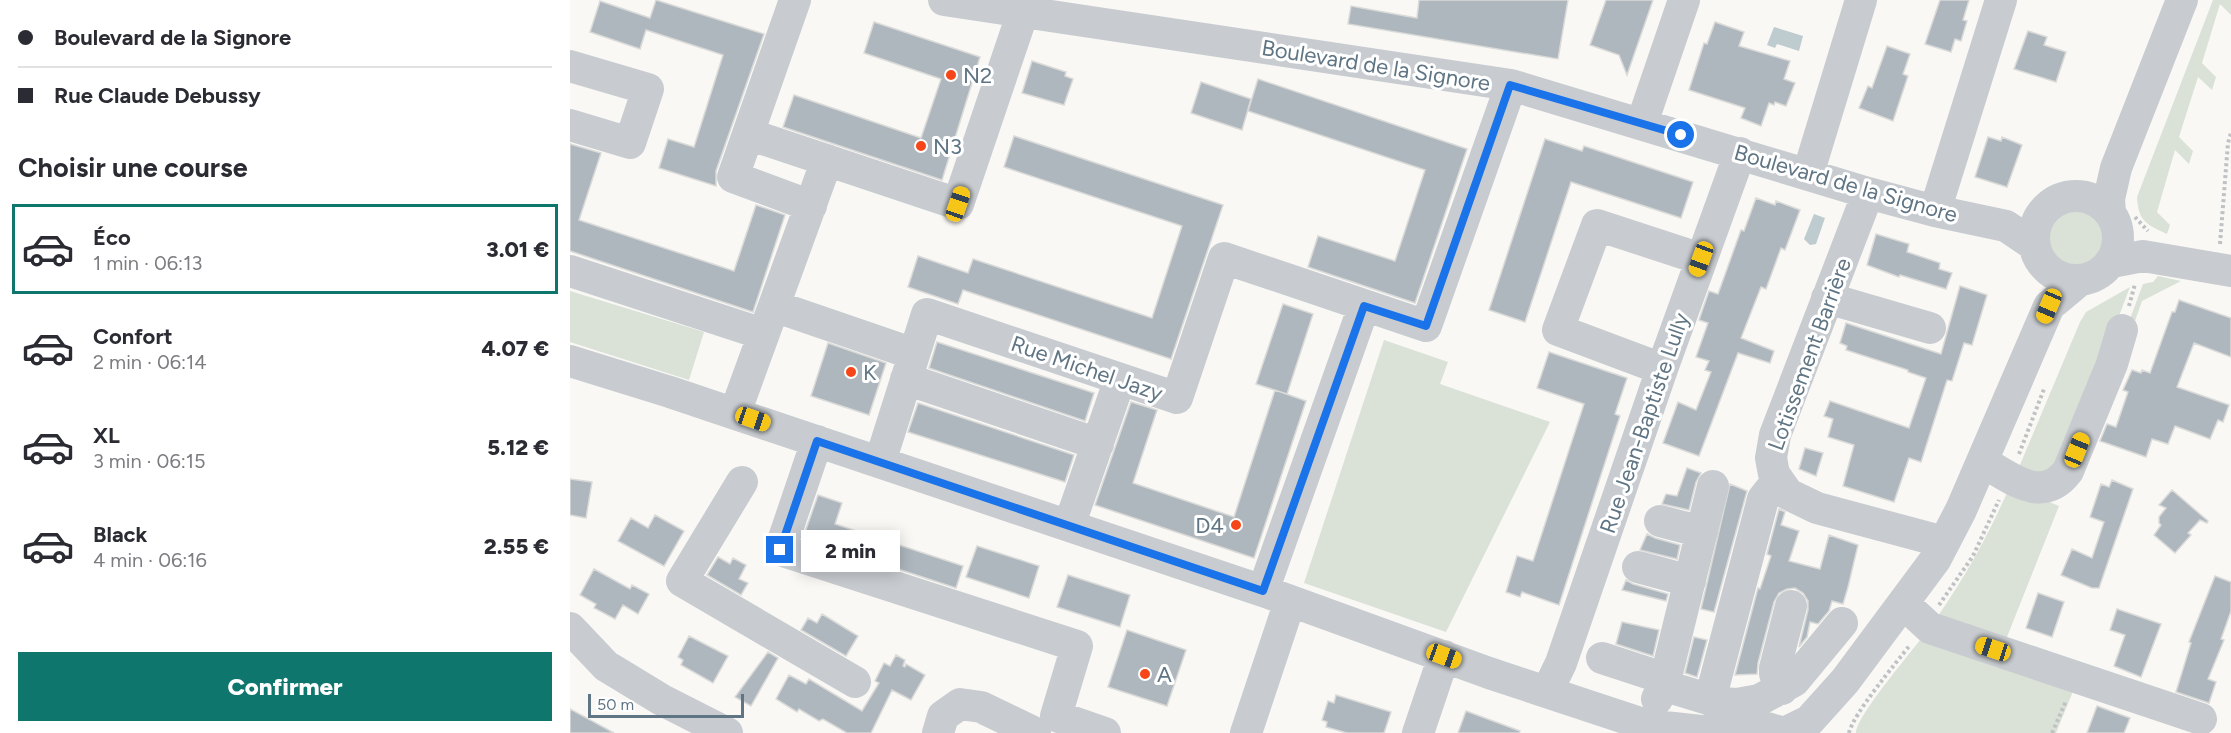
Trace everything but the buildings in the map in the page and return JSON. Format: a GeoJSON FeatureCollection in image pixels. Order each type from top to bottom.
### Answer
{"type":"FeatureCollection","features":[{"type":"Feature","properties":{"kind":"street"},"geometry":{"type":"LineString","coordinates":[[795,0],[733,177],[811,206]]}},
{"type":"Feature","properties":{"kind":"street","name":"Boulevard de la Signore"},"geometry":{"type":"LineString","coordinates":[[944,0],[1023,12],[1112,12],[1510,85],[1868,193],[1935,211],[2006,226],[2039,243]]}},
{"type":"Feature","properties":{"kind":"street"},"geometry":{"type":"LineString","coordinates":[[1642,123],[1684,0]]}},
{"type":"Feature","properties":{"kind":"street"},"geometry":{"type":"LineString","coordinates":[[1808,174],[1861,0]]}},
{"type":"Feature","properties":{"kind":"street"},"geometry":{"type":"LineString","coordinates":[[1935,211],[2001,0]]}},
{"type":"Feature","properties":{"kind":"street"},"geometry":{"type":"LineString","coordinates":[[2073,196],[2087,181],[2098,162],[2161,0]]}},
{"type":"Feature","properties":{"kind":"street"},"geometry":{"type":"LineString","coordinates":[[2129,241],[2109,199],[2116,168],[2182,0]]}},
{"type":"Feature","properties":{"kind":"street"},"geometry":{"type":"LineString","coordinates":[[748,134],[958,204],[1023,12]]}},
{"type":"Feature","properties":{"kind":"street"},"geometry":{"type":"LineString","coordinates":[[570,66],[648,89],[630,143],[570,125]]}},
{"type":"Feature","properties":{"kind":"street"},"geometry":{"type":"LineString","coordinates":[[1246,733],[1277,596],[1364,306],[1426,326],[1510,85]]}},
{"type":"Feature","properties":{"kind":"street","name":"Rue Jean-Baptiste Lully"},"geometry":{"type":"LineString","coordinates":[[1547,692],[1561,663],[1662,369],[1740,153]]}},
{"type":"Feature","properties":{"kind":"street"},"geometry":{"type":"LineString","coordinates":[[735,413],[827,160]]}},
{"type":"Feature","properties":{"kind":"street","name":"Lotissement Barrière"},"geometry":{"type":"LineString","coordinates":[[1868,193],[1775,435],[1771,458],[1774,474],[1788,494],[1817,508],[1944,542]]}},
{"type":"Feature","properties":{"kind":"street"},"geometry":{"type":"LineString","coordinates":[[2049,306],[2039,243],[2047,207],[2073,196],[2087,197],[2100,203],[2129,241],[2225,258]]}},
{"type":"Feature","properties":{"kind":"street"},"geometry":{"type":"LineString","coordinates":[[1662,369],[1558,330],[1597,225],[1701,259]]}},
{"type":"Feature","properties":{"kind":"street"},"geometry":{"type":"LineString","coordinates":[[2039,243],[2054,275],[2066,280],[2079,281],[2103,272],[2129,241]]}},
{"type":"Feature","properties":{"kind":"street","name":"Rue Michel Jazy"},"geometry":{"type":"LineString","coordinates":[[910,366],[927,314],[1177,398],[1224,258],[1364,306]]}},
{"type":"Feature","properties":{"kind":"street"},"geometry":{"type":"LineString","coordinates":[[570,270],[764,334]]}},
{"type":"Feature","properties":{"kind":"street"},"geometry":{"type":"LineString","coordinates":[[570,361],[735,413],[1277,596],[1653,729],[1732,732],[1746,726],[1759,725],[1784,733],[1809,721],[1845,681],[1935,560],[1983,462],[2049,306],[2079,281]]}},
{"type":"Feature","properties":{"kind":"street"},"geometry":{"type":"LineString","coordinates":[[1827,298],[1930,328]]}},
{"type":"Feature","properties":{"kind":"street"},"geometry":{"type":"LineString","coordinates":[[774,306],[910,366],[1098,444]]}},
{"type":"Feature","properties":{"kind":"street"},"geometry":{"type":"LineString","coordinates":[[1983,462],[2030,487],[2042,489],[2051,487],[2061,480],[2068,471],[2112,364],[2122,330]]}},
{"type":"Feature","properties":{"kind":"street"},"geometry":{"type":"LineString","coordinates":[[880,462],[910,366]]}},
{"type":"Feature","properties":{"kind":"street"},"geometry":{"type":"LineString","coordinates":[[1069,526],[1120,379]]}},
{"type":"Feature","properties":{"kind":"street"},"geometry":{"type":"LineString","coordinates":[[817,441],[780,550],[1077,646],[1056,716],[1105,733]]}},
{"type":"Feature","properties":{"kind":"street"},"geometry":{"type":"LineString","coordinates":[[1710,700],[1764,499],[1778,480]]}},
{"type":"Feature","properties":{"kind":"street"},"geometry":{"type":"LineString","coordinates":[[742,482],[682,582],[855,682]]}},
{"type":"Feature","properties":{"kind":"street"},"geometry":{"type":"LineString","coordinates":[[1653,729],[1713,486]]}},
{"type":"Feature","properties":{"kind":"street"},"geometry":{"type":"LineString","coordinates":[[1660,521],[1702,532]]}},
{"type":"Feature","properties":{"kind":"street"},"geometry":{"type":"LineString","coordinates":[[1638,567],[1690,581]]}},
{"type":"Feature","properties":{"kind":"street"},"geometry":{"type":"LineString","coordinates":[[1903,603],[1930,628],[2201,719]]}},
{"type":"Feature","properties":{"kind":"street"},"geometry":{"type":"LineString","coordinates":[[1782,689],[1775,674],[1775,668],[1791,606]]}},
{"type":"Feature","properties":{"kind":"street"},"geometry":{"type":"LineString","coordinates":[[1602,658],[1657,676],[1672,688],[1721,703],[1737,704],[1759,700],[1794,681],[1842,623]]}},
{"type":"Feature","properties":{"kind":"street"},"geometry":{"type":"LineString","coordinates":[[570,628],[606,666],[662,700],[727,733]]}},
{"type":"Feature","properties":{"kind":"street"},"geometry":{"type":"LineString","coordinates":[[1418,733],[1444,656]]}},
{"type":"Feature","properties":{"kind":"street"},"geometry":{"type":"LineString","coordinates":[[1831,733],[1830,728],[1837,701],[1845,681]]}},
{"type":"Feature","properties":{"kind":"street"},"geometry":{"type":"LineString","coordinates":[[938,733],[943,716],[960,704],[981,707],[1035,733]]}},
{"type":"Feature","properties":{"kind":"path"},"geometry":{"type":"LineString","coordinates":[[2225,258],[2231,133]]}},
{"type":"Feature","properties":{"kind":"path"},"geometry":{"type":"LineString","coordinates":[[2122,330],[2129,241]]}},
{"type":"Feature","properties":{"kind":"path"},"geometry":{"type":"LineString","coordinates":[[1934,611],[1973,556],[2010,477],[2047,380]]}},
{"type":"Feature","properties":{"kind":"path"},"geometry":{"type":"LineString","coordinates":[[1849,733],[1863,708],[1913,640]]}},
{"type":"Feature","properties":{"kind":"path"},"geometry":{"type":"LineString","coordinates":[[2052,733],[2076,677]]}},
{"type":"Feature","properties":{"kind":"shaded area"},"geometry":{"type":"Polygon","coordinates":[[[2213,0],[2231,0],[2231,15],[2220,4],[2202,63],[2216,77],[2212,90],[2198,77],[2179,137],[2193,151],[2189,164],[2175,150],[2157,212],[2170,225],[2167,234],[2145,221],[2139,212],[2137,197],[2213,0]]]}},
{"type":"Feature","properties":{"kind":"shaded area"},"geometry":{"type":"Polygon","coordinates":[[[1774,27],[1803,36],[1799,51],[1777,44],[1775,48],[1767,45],[1774,27]]]}},
{"type":"Feature","properties":{"kind":"shaded area"},"geometry":{"type":"Polygon","coordinates":[[[2076,208],[2098,217],[2107,239],[2098,261],[2076,270],[2054,261],[2045,239],[2054,217],[2076,208]]]}},
{"type":"Feature","properties":{"kind":"shaded area"},"geometry":{"type":"Polygon","coordinates":[[[1814,214],[1825,218],[1816,244],[1810,245],[1804,239],[1814,214]]]}},
{"type":"Feature","properties":{"kind":"shaded area"},"geometry":{"type":"Polygon","coordinates":[[[2158,276],[2181,281],[2142,301],[2135,321],[2130,319],[2143,284],[2153,282],[2158,276]]]}},
{"type":"Feature","properties":{"kind":"shaded area"},"geometry":{"type":"Polygon","coordinates":[[[2130,287],[2059,473],[2017,472],[2086,312],[2130,287]]]}},
{"type":"Feature","properties":{"kind":"shaded area"},"geometry":{"type":"Polygon","coordinates":[[[570,291],[704,332],[689,380],[570,342],[570,291]]]}},
{"type":"Feature","properties":{"kind":"shaded area"},"geometry":{"type":"Polygon","coordinates":[[[1384,340],[1448,362],[1440,384],[1550,422],[1446,632],[1304,583],[1384,340]]]}},
{"type":"Feature","properties":{"kind":"shaded area"},"geometry":{"type":"Polygon","coordinates":[[[2010,486],[2059,506],[2005,642],[1938,616],[1977,552],[2010,486]]]}},
{"type":"Feature","properties":{"kind":"shaded area"},"geometry":{"type":"Polygon","coordinates":[[[1927,631],[2076,684],[2056,733],[1856,733],[1865,712],[1927,631]]]}},
{"type":"Feature","properties":{"kind":"place","name":"N2"},"geometry":{"type":"Point","coordinates":[951,75]}},
{"type":"Feature","properties":{"kind":"place","name":"N3"},"geometry":{"type":"Point","coordinates":[921,146]}},
{"type":"Feature","properties":{"kind":"place","name":"K"},"geometry":{"type":"Point","coordinates":[851,372]}},
{"type":"Feature","properties":{"kind":"place","name":"D4"},"geometry":{"type":"Point","coordinates":[1236,525]}},
{"type":"Feature","properties":{"kind":"place","name":"A"},"geometry":{"type":"Point","coordinates":[1145,674]}},
{"type":"Feature","properties":{"kind":"route"},"geometry":{"type":"LineString","coordinates":[[780,550],[817,441],[1263,591],[1364,306],[1426,326],[1510,85],[1681,135]]}}]}
